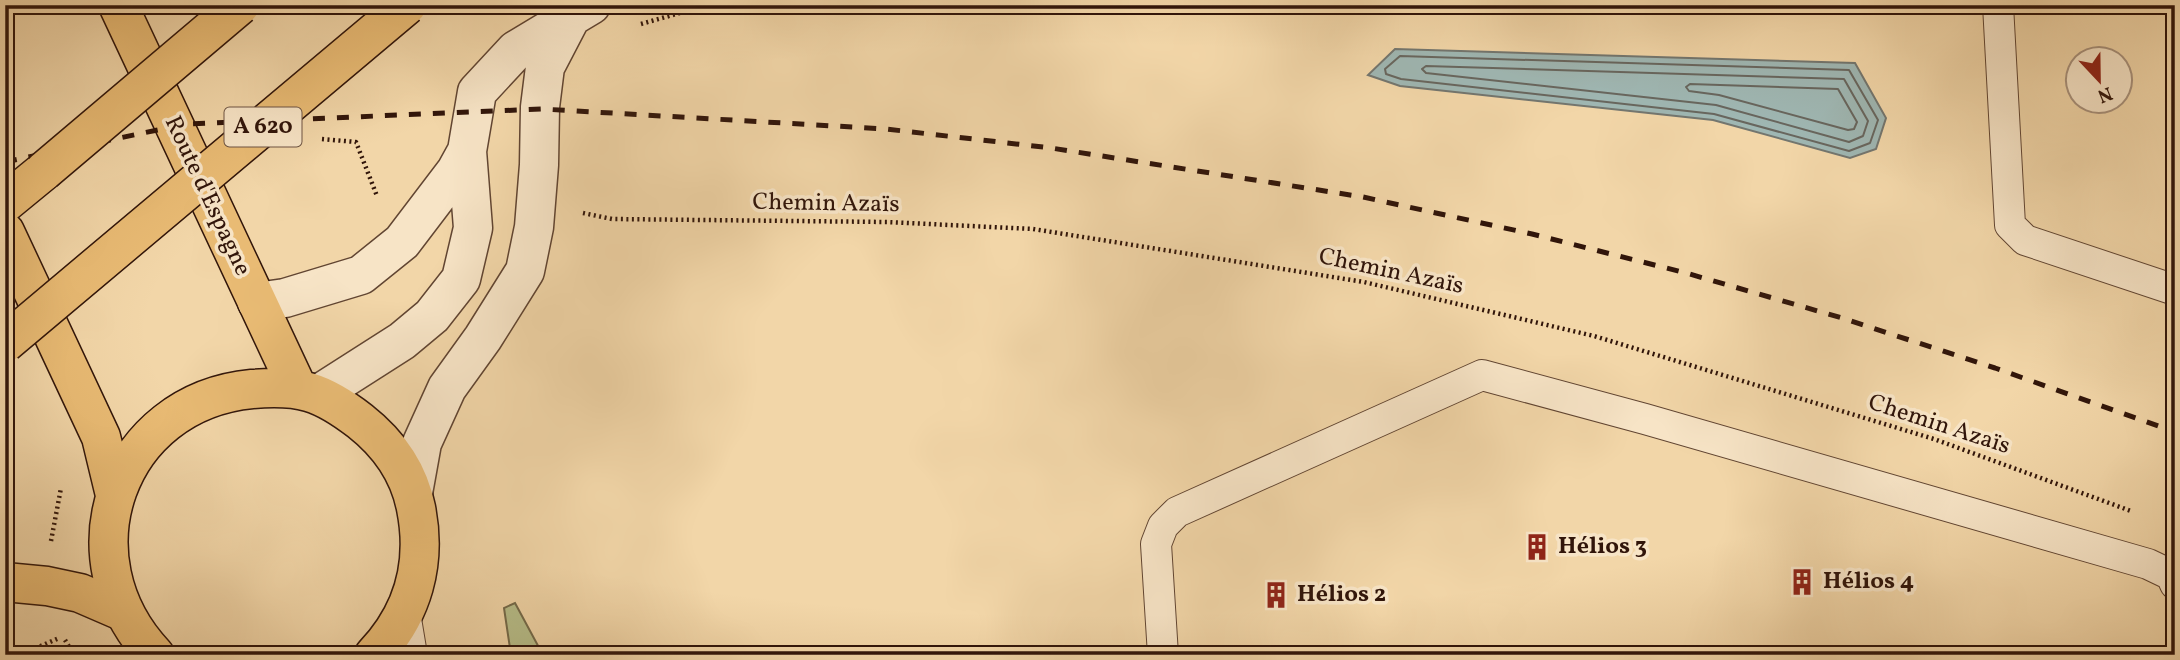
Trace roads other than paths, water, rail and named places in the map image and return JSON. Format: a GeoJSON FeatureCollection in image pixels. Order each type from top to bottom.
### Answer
{"type":"FeatureCollection","features":[{"type":"Feature","properties":{"kind":"main road","name":"Route d'Espagne"},"geometry":{"type":"LineString","coordinates":[[118,5],[257,302],[308,391]]}},
{"type":"Feature","properties":{"kind":"main road"},"geometry":{"type":"LineString","coordinates":[[5,203],[240,5]]}},
{"type":"Feature","properties":{"kind":"main road","name":"A 620"},"geometry":{"type":"LineString","coordinates":[[5,343],[407,5]]}},
{"type":"Feature","properties":{"kind":"main road"},"geometry":{"type":"LineString","coordinates":[[5,232],[101,437],[115,495]]}},
{"type":"Feature","properties":{"kind":"main road"},"geometry":{"type":"LineString","coordinates":[[155,655],[141,640],[124,612],[110,574],[108,535],[115,495],[133,459],[159,428],[192,405],[230,391],[308,391],[347,410],[375,432],[398,460],[413,493],[421,533],[418,573],[405,613],[385,654]]}},
{"type":"Feature","properties":{"kind":"main road"},"geometry":{"type":"LineString","coordinates":[[5,582],[47,586],[80,593],[124,612]]}},
{"type":"Feature","properties":{"kind":"street"},"geometry":{"type":"LineString","coordinates":[[308,391],[402,341],[432,316],[461,279],[473,228],[467,151],[477,92],[516,50],[581,10]]}},
{"type":"Feature","properties":{"kind":"street"},"geometry":{"type":"LineString","coordinates":[[413,493],[422,443],[447,388],[483,338],[525,271],[534,227],[540,107],[545,67],[581,10]]}},
{"type":"Feature","properties":{"kind":"street"},"geometry":{"type":"LineString","coordinates":[[257,302],[285,298],[360,275],[402,242],[456,171],[467,151]]}},
{"type":"Feature","properties":{"kind":"lane"},"geometry":{"type":"LineString","coordinates":[[1998,5],[2010,225],[2025,240],[2175,290]]}},
{"type":"Feature","properties":{"kind":"lane"},"geometry":{"type":"LineString","coordinates":[[1163,655],[1156,544],[1163,526],[1177,512],[1482,375],[2148,564],[2171,575],[2175,583]]}},
{"type":"Feature","properties":{"kind":"water"},"geometry":{"type":"Polygon","coordinates":[[[1395,49],[1855,63],[1886,118],[1876,149],[1850,158],[1713,120],[1400,86],[1368,75],[1395,49]]]}},
{"type":"Feature","properties":{"kind":"railway"},"geometry":{"type":"LineString","coordinates":[[5,162],[186,124],[542,109],[886,129],[1051,148],[1363,197],[1532,234],[1686,273],[1842,318],[1995,368],[2175,432]]}},
{"type":"Feature","properties":{"kind":"place","name":"Hélios 3"},"geometry":{"type":"Point","coordinates":[1537,547]}},
{"type":"Feature","properties":{"kind":"place","name":"Hélios 4"},"geometry":{"type":"Point","coordinates":[1802,582]}},
{"type":"Feature","properties":{"kind":"place","name":"Hélios 2"},"geometry":{"type":"Point","coordinates":[1276,595]}}]}
